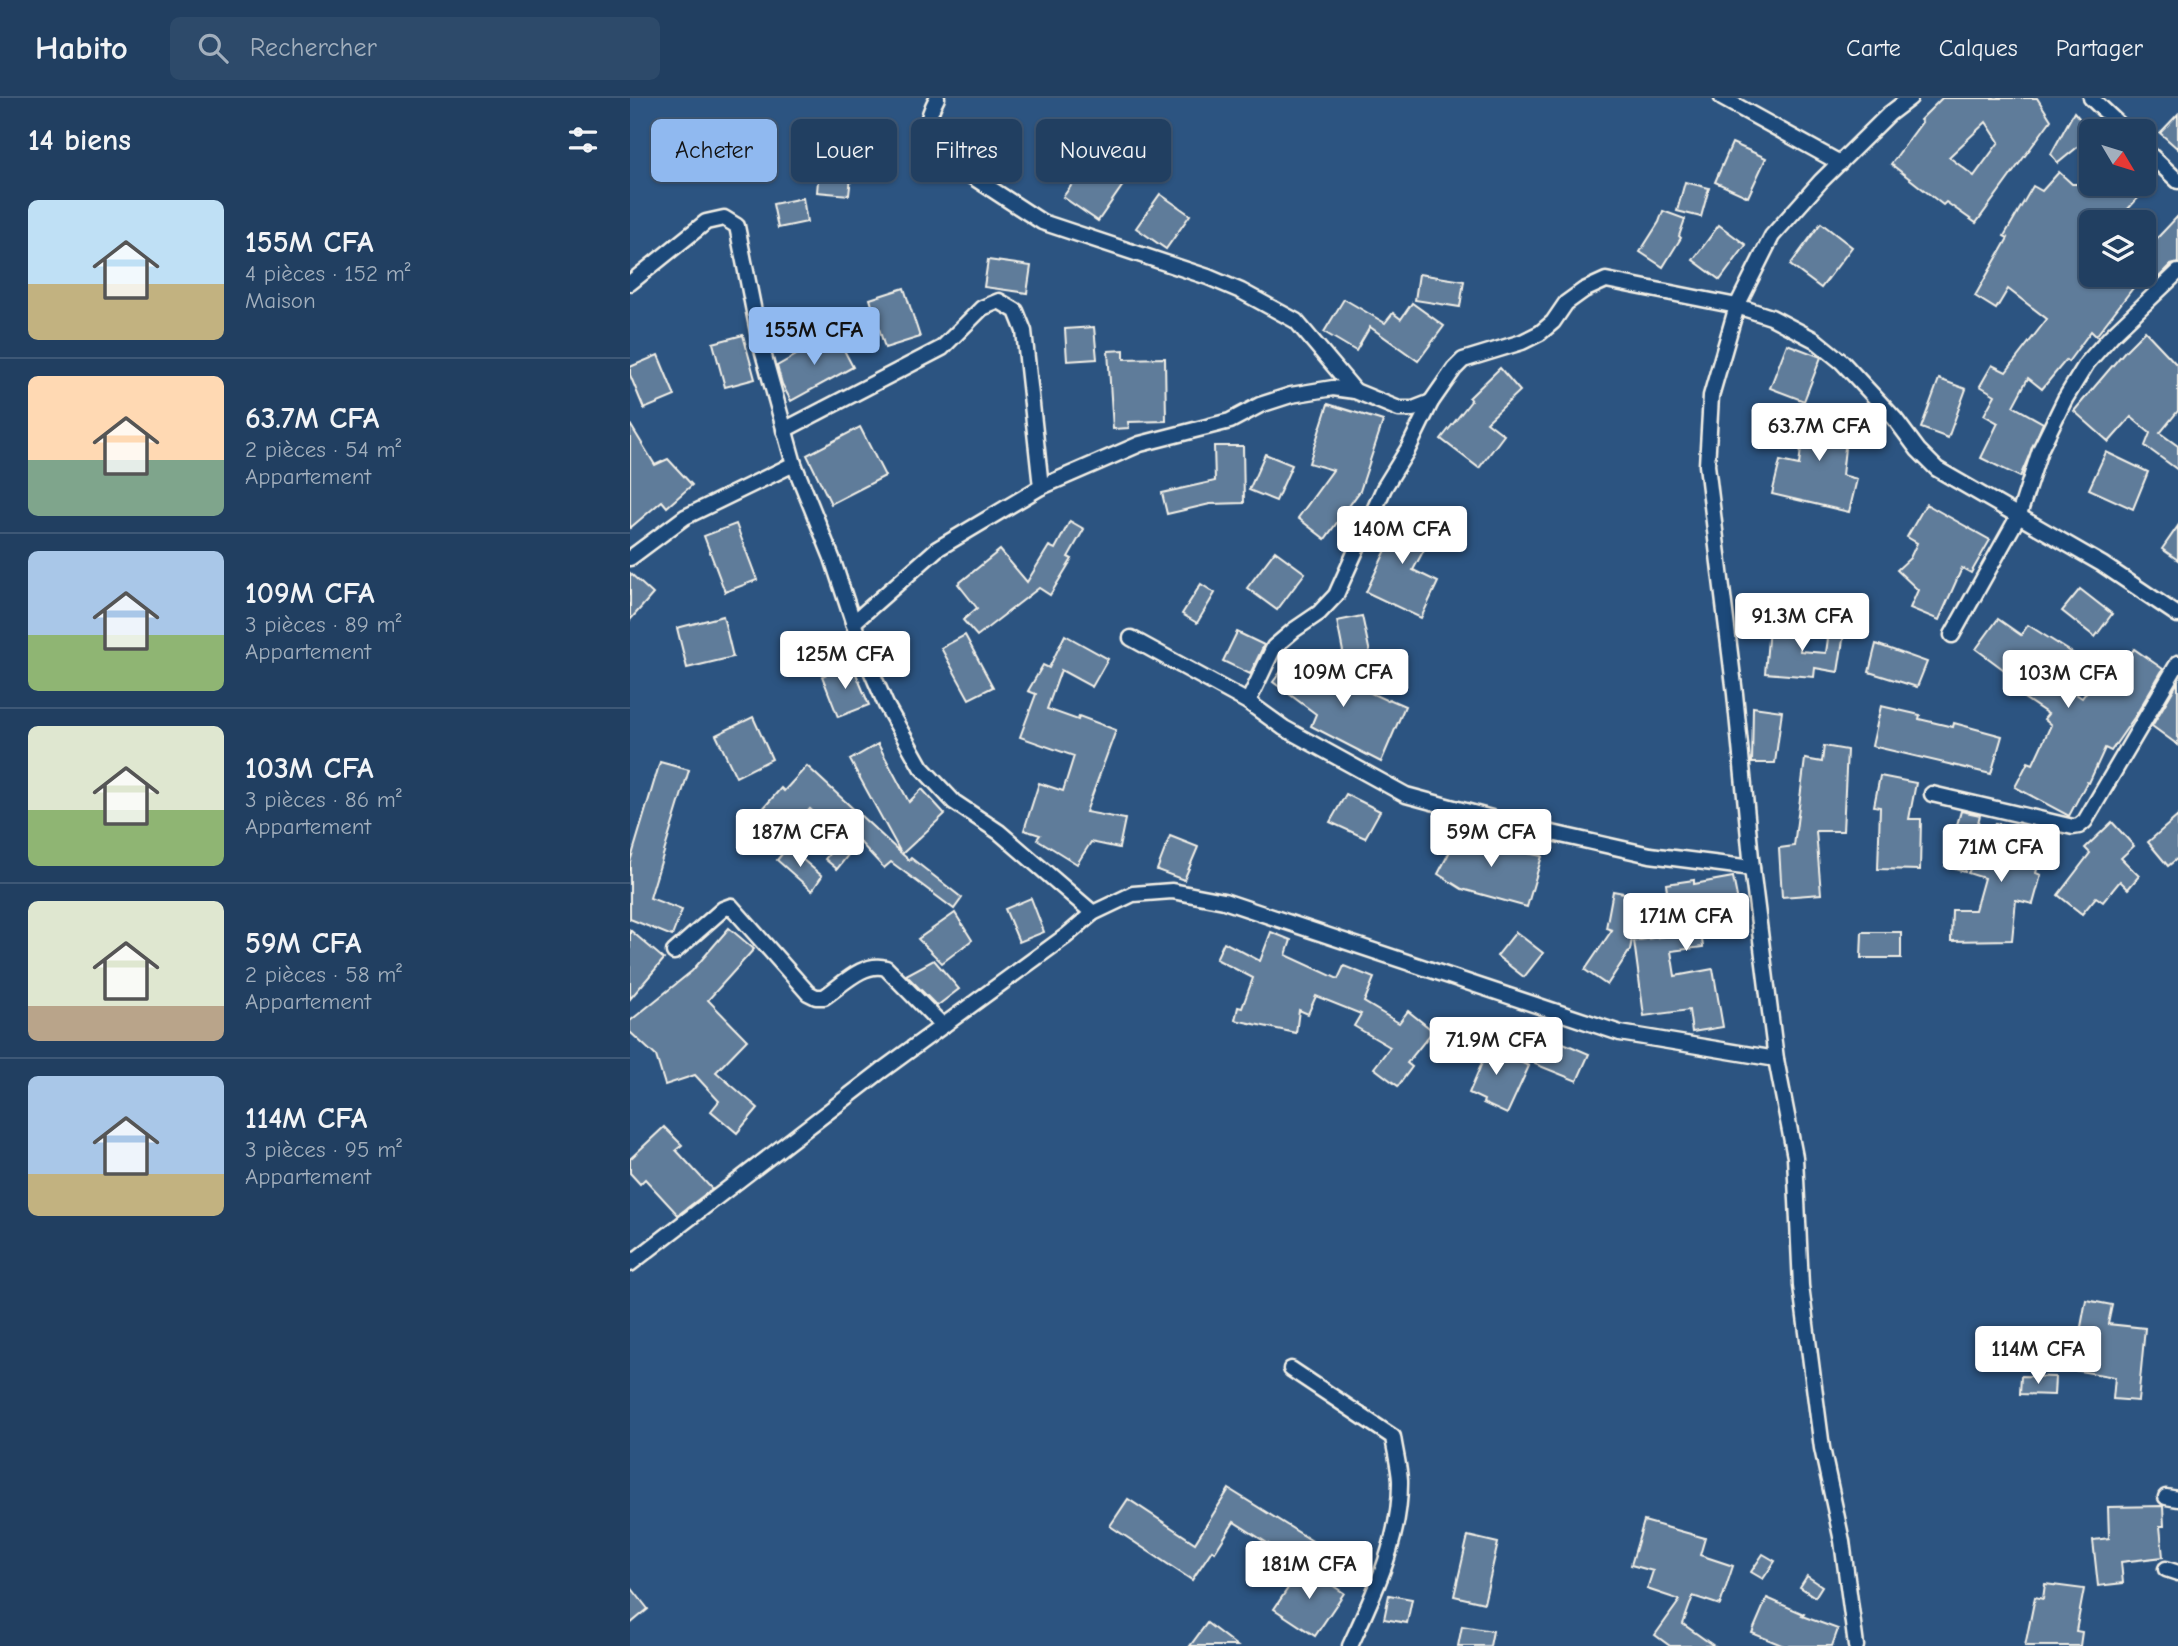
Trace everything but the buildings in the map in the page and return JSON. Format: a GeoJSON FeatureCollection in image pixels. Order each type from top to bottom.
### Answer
{"type":"FeatureCollection","features":[{"type":"Feature","properties":{"kind":"street"},"geometry":{"type":"LineString","coordinates":[[937,98],[927,129],[927,142],[936,153],[1042,222],[1208,277],[1241,291],[1296,321],[1355,391]]}},
{"type":"Feature","properties":{"kind":"street"},"geometry":{"type":"LineString","coordinates":[[1721,98],[1840,163]]}},
{"type":"Feature","properties":{"kind":"street"},"geometry":{"type":"LineString","coordinates":[[1857,1646],[1842,1541],[1822,1448],[1801,1286],[1795,1157],[1776,1059],[1707,465],[1711,396],[1737,306],[1772,236],[1889,114],[1910,98]]}},
{"type":"Feature","properties":{"kind":"street"},"geometry":{"type":"LineString","coordinates":[[2091,98],[2113,119]]}},
{"type":"Feature","properties":{"kind":"street"},"geometry":{"type":"LineString","coordinates":[[2156,160],[2178,181]]}},
{"type":"Feature","properties":{"kind":"street"},"geometry":{"type":"LineString","coordinates":[[630,283],[706,222],[724,218],[737,226],[760,342],[794,464],[832,558],[863,652],[886,705],[921,767],[954,802],[999,832],[1093,913]]}},
{"type":"Feature","properties":{"kind":"street"},"geometry":{"type":"LineString","coordinates":[[1952,635],[2019,515],[2040,450],[2065,399],[2087,363],[2111,336],[2178,272]]}},
{"type":"Feature","properties":{"kind":"street"},"geometry":{"type":"LineString","coordinates":[[1248,702],[1274,647],[1319,614],[1336,595],[1384,488],[1408,449],[1431,402],[1454,369],[1463,360],[1522,342],[1540,333],[1553,322],[1566,303],[1584,290],[1606,280],[1737,306],[1771,317],[1815,340],[1842,362],[1937,469],[2102,564],[2178,615]]}},
{"type":"Feature","properties":{"kind":"street"},"geometry":{"type":"LineString","coordinates":[[784,430],[942,348],[982,307],[999,301],[1016,310],[1024,331],[1041,487]]}},
{"type":"Feature","properties":{"kind":"street"},"geometry":{"type":"LineString","coordinates":[[853,623],[937,549],[1041,487],[1140,444],[1230,421],[1260,405],[1291,395],[1333,388],[1355,391],[1399,409],[1413,409],[1431,402]]}},
{"type":"Feature","properties":{"kind":"street"},"geometry":{"type":"LineString","coordinates":[[630,558],[685,517],[794,464]]}},
{"type":"Feature","properties":{"kind":"street"},"geometry":{"type":"LineString","coordinates":[[1132,638],[1248,702],[1284,727],[1406,795],[1521,826],[1650,855],[1752,869]]}},
{"type":"Feature","properties":{"kind":"street"},"geometry":{"type":"LineString","coordinates":[[1932,794],[2073,827],[2080,826],[2178,663]]}},
{"type":"Feature","properties":{"kind":"street"},"geometry":{"type":"LineString","coordinates":[[630,1264],[1093,913],[1133,894],[1172,891],[1224,901],[1620,1033],[1776,1059]]}},
{"type":"Feature","properties":{"kind":"street"},"geometry":{"type":"LineString","coordinates":[[674,952],[723,909],[731,906],[808,993],[824,997],[867,967],[886,968],[943,1026]]}},
{"type":"Feature","properties":{"kind":"street"},"geometry":{"type":"LineString","coordinates":[[1291,1369],[1393,1437],[1400,1479],[1396,1522],[1378,1586],[1350,1646]]}}]}
